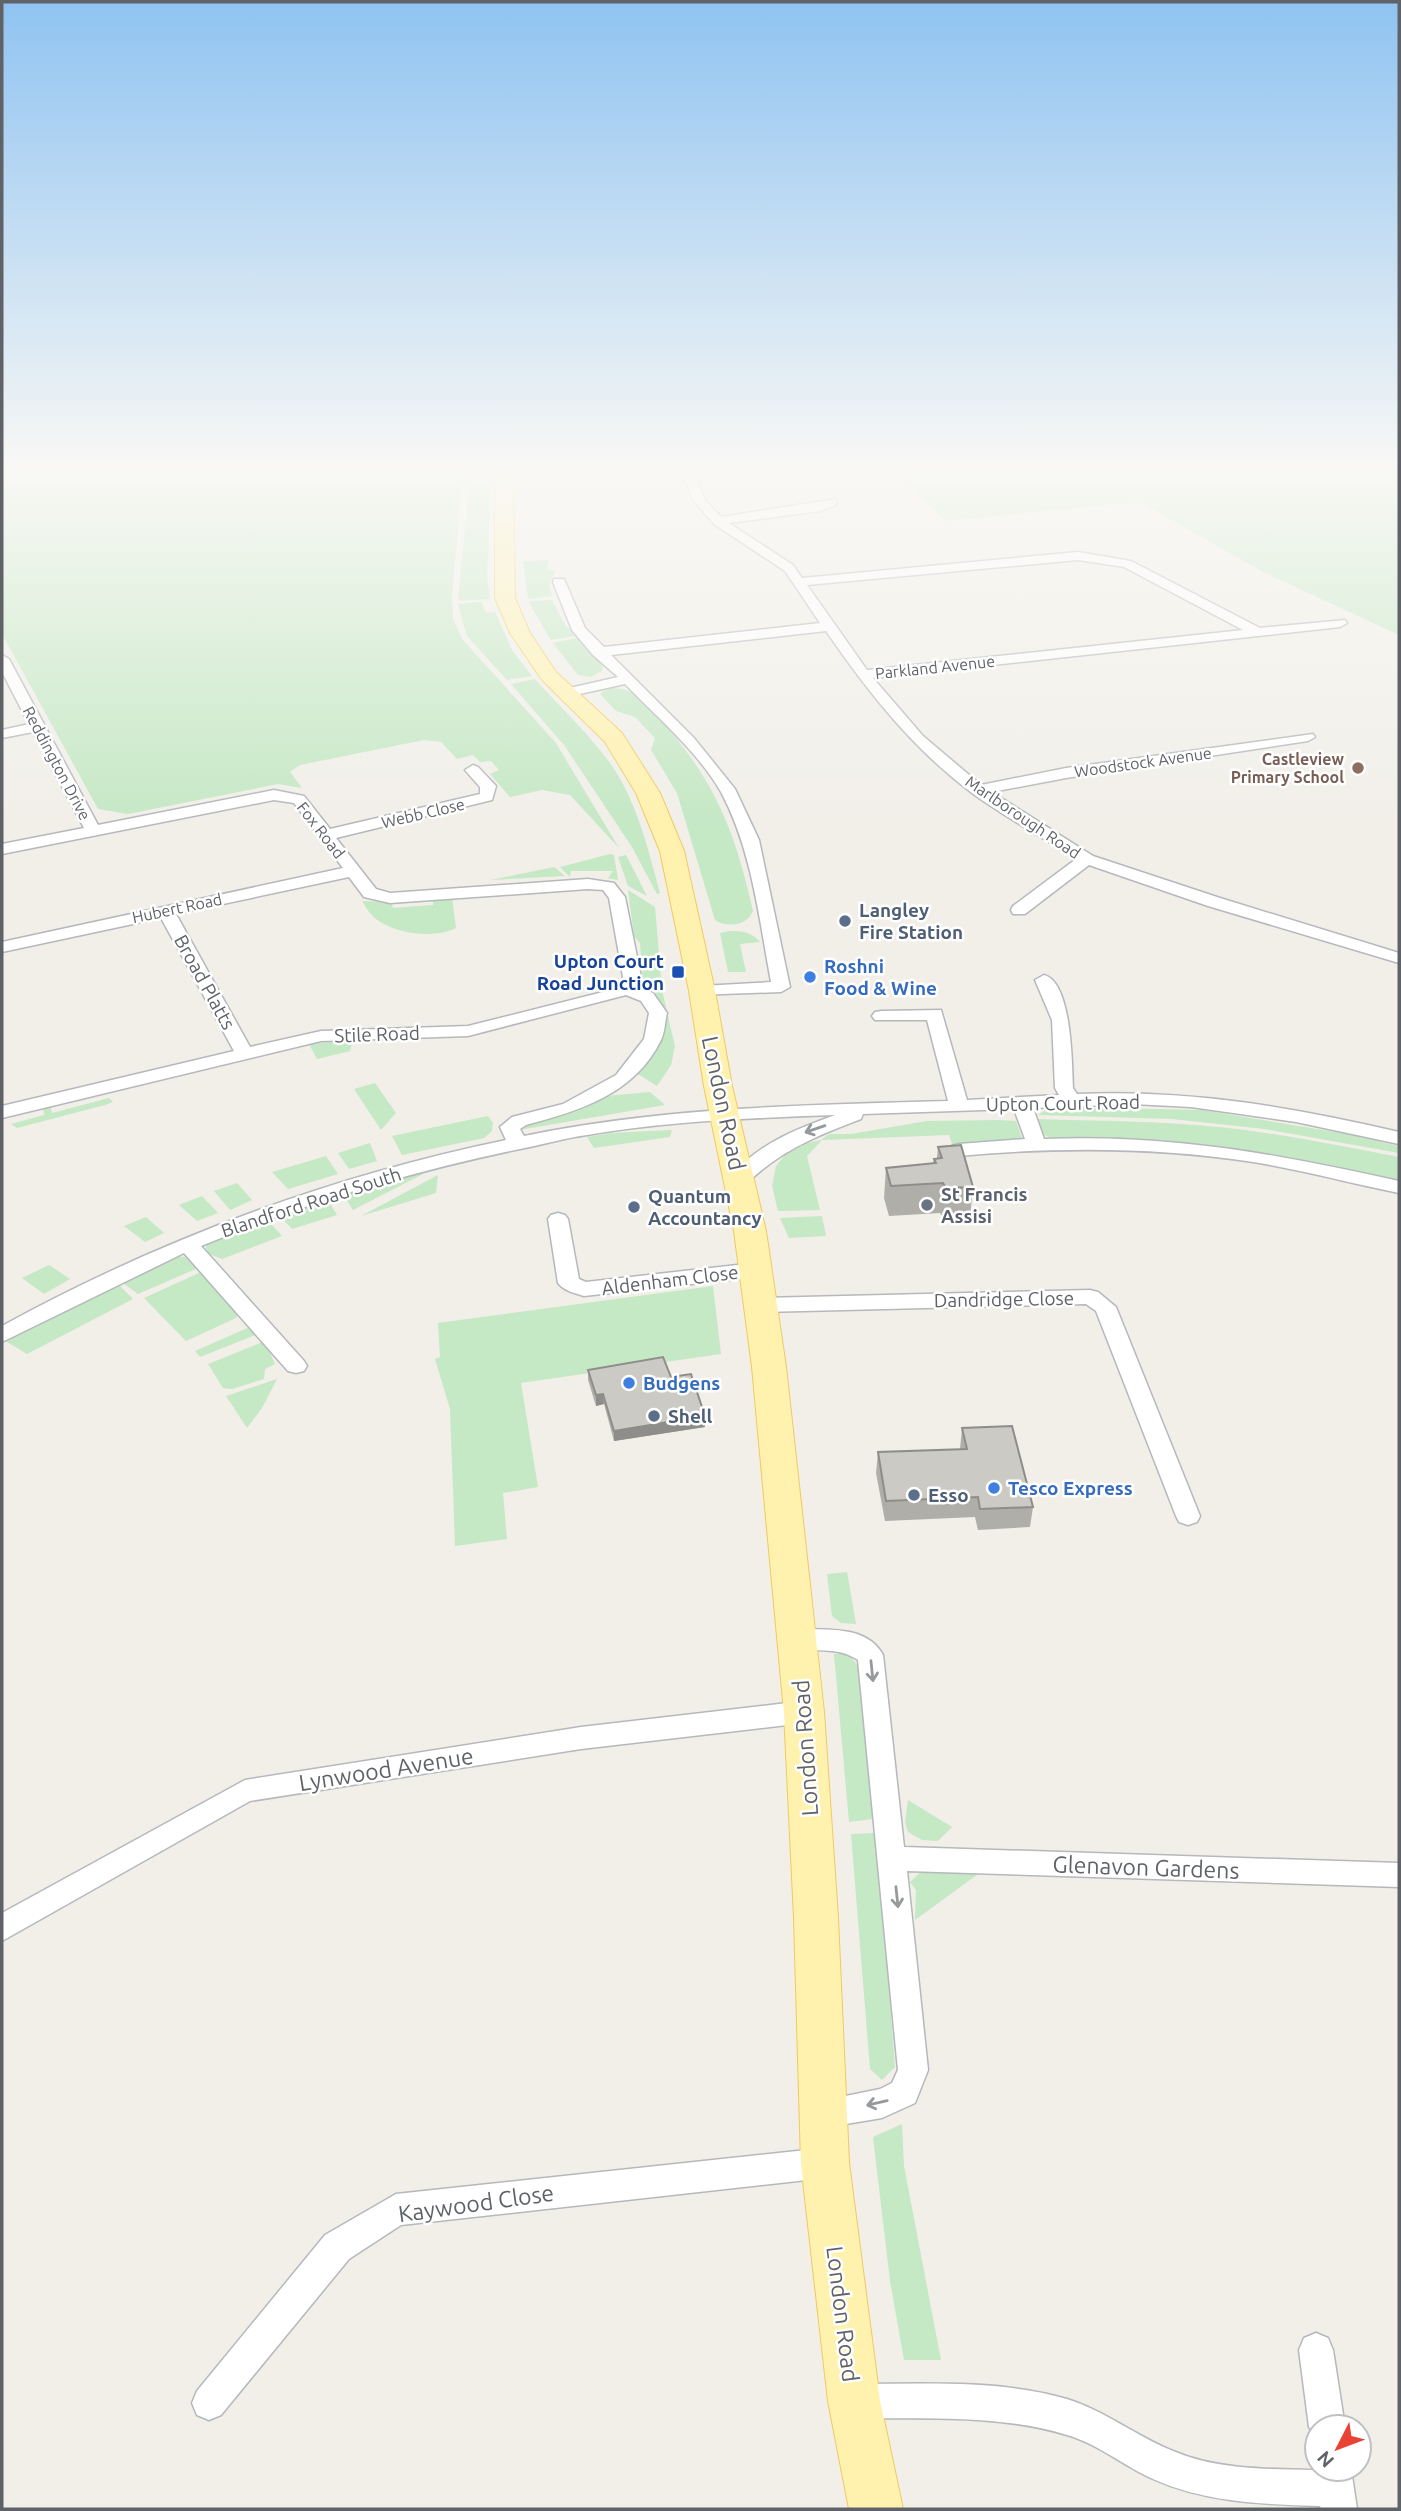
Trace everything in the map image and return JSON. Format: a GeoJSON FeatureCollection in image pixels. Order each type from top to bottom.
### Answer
{"type":"FeatureCollection","features":[{"type":"Feature","properties":{"kind":"main road","name":"London Road"},"geometry":{"type":"LineString","coordinates":[[505,589],[505,598],[520,633],[549,676],[614,738],[649,793],[672,851],[702,991],[724,1114],[740,1180],[769,1367],[804,1712],[816,1918],[825,2163],[854,2401],[876,2509]]}},
{"type":"Feature","properties":{"kind":"street"},"geometry":{"type":"LineString","coordinates":[[562,589],[579,630],[689,741],[727,789],[751,840],[781,987],[702,991]]}},
{"type":"Feature","properties":{"kind":"street","name":"Marlborough Road"},"geometry":{"type":"LineString","coordinates":[[807,589],[863,675],[892,712],[919,739],[978,790],[1087,859],[1214,902],[1399,958]]}},
{"type":"Feature","properties":{"kind":"street"},"geometry":{"type":"LineString","coordinates":[[1174,589],[1258,632]]}},
{"type":"Feature","properties":{"kind":"street","name":"Parkland Avenue"},"geometry":{"type":"LineString","coordinates":[[863,675],[1340,623]]}},
{"type":"Feature","properties":{"kind":"street"},"geometry":{"type":"LineString","coordinates":[[598,652],[830,626]]}},
{"type":"Feature","properties":{"kind":"street","name":"Reddington Drive"},"geometry":{"type":"LineString","coordinates":[[2,659],[93,831]]}},
{"type":"Feature","properties":{"kind":"street"},"geometry":{"type":"LineString","coordinates":[[566,693],[630,680]]}},
{"type":"Feature","properties":{"kind":"street"},"geometry":{"type":"LineString","coordinates":[[2,734],[38,727]]}},
{"type":"Feature","properties":{"kind":"street","name":"Woodstock Avenue"},"geometry":{"type":"LineString","coordinates":[[978,790],[1066,773],[1308,737]]}},
{"type":"Feature","properties":{"kind":"street","name":"Webb Close"},"geometry":{"type":"LineString","coordinates":[[327,835],[487,797],[488,786],[473,770]]}},
{"type":"Feature","properties":{"kind":"street","name":"Fox Road"},"geometry":{"type":"LineString","coordinates":[[2,849],[274,794],[299,799],[370,893],[390,898],[588,884],[608,886],[617,897],[632,977],[626,989]]}},
{"type":"Feature","properties":{"kind":"street"},"geometry":{"type":"LineString","coordinates":[[1018,910],[1087,859]]}},
{"type":"Feature","properties":{"kind":"street","name":"Hubert Road"},"geometry":{"type":"LineString","coordinates":[[2,947],[352,871]]}},
{"type":"Feature","properties":{"kind":"street","name":"Broad Platts"},"geometry":{"type":"LineString","coordinates":[[165,910],[244,1053]]}},
{"type":"Feature","properties":{"kind":"street"},"geometry":{"type":"LineString","coordinates":[[1044,980],[1062,1020],[1064,1088],[1071,1099]]}},
{"type":"Feature","properties":{"kind":"street"},"geometry":{"type":"LineString","coordinates":[[517,1144],[510,1127],[519,1121],[570,1108],[622,1079],[653,1039],[658,1013],[654,1005],[640,994],[626,989]]}},
{"type":"Feature","properties":{"kind":"street","name":"Stile Road"},"geometry":{"type":"LineString","coordinates":[[2,1112],[321,1036],[468,1031],[626,989]]}},
{"type":"Feature","properties":{"kind":"street"},"geometry":{"type":"LineString","coordinates":[[881,1016],[935,1014],[954,1093],[960,1106]]}},
{"type":"Feature","properties":{"kind":"street","name":"Upton Court Road"},"geometry":{"type":"LineString","coordinates":[[724,1114],[960,1106],[1071,1099],[1190,1101],[1358,1128],[1399,1138]]}},
{"type":"Feature","properties":{"kind":"street"},"geometry":{"type":"LineString","coordinates":[[1021,1102],[1036,1142]]}},
{"type":"Feature","properties":{"kind":"street"},"geometry":{"type":"LineString","coordinates":[[740,1180],[759,1159],[782,1143],[880,1107]]}},
{"type":"Feature","properties":{"kind":"street","name":"Blandford Road South"},"geometry":{"type":"LineString","coordinates":[[2,1335],[58,1303],[188,1244],[257,1216],[369,1179],[596,1127],[724,1114]]}},
{"type":"Feature","properties":{"kind":"street","name":"Upton Court Road"},"geometry":{"type":"LineString","coordinates":[[959,1150],[1036,1142],[1116,1143],[1232,1153],[1399,1187]]}},
{"type":"Feature","properties":{"kind":"street","name":"Aldenham Close"},"geometry":{"type":"LineString","coordinates":[[558,1219],[569,1283],[584,1289],[757,1287]]}},
{"type":"Feature","properties":{"kind":"street"},"geometry":{"type":"LineString","coordinates":[[188,1244],[296,1366]]}},
{"type":"Feature","properties":{"kind":"street","name":"Dandridge Close"},"geometry":{"type":"LineString","coordinates":[[757,1287],[1090,1297],[1105,1307],[1188,1516]]}},
{"type":"Feature","properties":{"kind":"street"},"geometry":{"type":"LineString","coordinates":[[797,1639],[850,1641],[870,1656],[913,2070],[904,2093],[882,2103],[822,2112]]}},
{"type":"Feature","properties":{"kind":"street","name":"Lynwood Avenue"},"geometry":{"type":"LineString","coordinates":[[2,1928],[245,1791],[581,1738],[804,1712]]}},
{"type":"Feature","properties":{"kind":"street","name":"Glenavon Gardens"},"geometry":{"type":"LineString","coordinates":[[893,1859],[1399,1875]]}},
{"type":"Feature","properties":{"kind":"street","name":"Kaywood Close"},"geometry":{"type":"LineString","coordinates":[[209,2403],[337,2247],[396,2210],[825,2163]]}},
{"type":"Feature","properties":{"kind":"street"},"geometry":{"type":"LineString","coordinates":[[1317,2350],[1325,2413]]}},
{"type":"Feature","properties":{"kind":"street"},"geometry":{"type":"LineString","coordinates":[[854,2401],[995,2402],[1067,2417],[1125,2442],[1166,2466],[1210,2481],[1336,2489]]}},
{"type":"Feature","properties":{"kind":"green space"},"geometry":{"type":"Polygon","coordinates":[[[2,589],[453,589],[453,619],[462,639],[556,743],[619,848],[570,795],[542,790],[510,797],[490,774],[499,770],[491,761],[480,762],[473,755],[457,759],[441,742],[424,740],[300,765],[290,772],[302,788],[278,784],[128,814],[98,809],[2,634],[2,589]]]}},
{"type":"Feature","properties":{"kind":"green space"},"geometry":{"type":"Polygon","coordinates":[[[459,589],[489,589],[490,599],[458,599],[459,589]]]}},
{"type":"Feature","properties":{"kind":"green space"},"geometry":{"type":"Polygon","coordinates":[[[527,589],[550,589],[552,596],[528,599],[527,589]]]}},
{"type":"Feature","properties":{"kind":"green space"},"geometry":{"type":"Polygon","coordinates":[[[1300,589],[1399,589],[1399,635],[1300,589]]]}},
{"type":"Feature","properties":{"kind":"green space"},"geometry":{"type":"Polygon","coordinates":[[[552,600],[564,623],[576,636],[551,640],[528,601],[552,600]]]}},
{"type":"Feature","properties":{"kind":"green space"},"geometry":{"type":"Polygon","coordinates":[[[482,603],[486,613],[495,612],[512,650],[532,676],[507,680],[467,636],[458,604],[482,603]]]}},
{"type":"Feature","properties":{"kind":"green space"},"geometry":{"type":"Polygon","coordinates":[[[577,638],[603,664],[602,671],[591,677],[578,675],[553,643],[577,638]]]}},
{"type":"Feature","properties":{"kind":"green space"},"geometry":{"type":"Polygon","coordinates":[[[535,679],[593,741],[628,793],[641,826],[660,893],[657,894],[632,847],[564,745],[511,684],[535,679]]]}},
{"type":"Feature","properties":{"kind":"green space"},"geometry":{"type":"Polygon","coordinates":[[[613,688],[630,692],[650,706],[685,749],[712,792],[740,859],[753,911],[742,923],[731,925],[715,920],[677,793],[651,750],[655,738],[635,717],[616,711],[600,694],[613,688]]]}},
{"type":"Feature","properties":{"kind":"green space"},"geometry":{"type":"Polygon","coordinates":[[[614,855],[618,880],[608,878],[613,871],[571,871],[570,877],[560,867],[614,855]]]}},
{"type":"Feature","properties":{"kind":"green space"},"geometry":{"type":"Polygon","coordinates":[[[626,855],[647,896],[628,886],[618,857],[626,855]]]}},
{"type":"Feature","properties":{"kind":"green space"},"geometry":{"type":"Polygon","coordinates":[[[554,867],[565,876],[491,880],[554,867]]]}},
{"type":"Feature","properties":{"kind":"green space"},"geometry":{"type":"Polygon","coordinates":[[[628,890],[655,907],[662,990],[675,1046],[671,1065],[657,1086],[633,1071],[656,1036],[644,992],[640,943],[634,936],[628,890]]]}},
{"type":"Feature","properties":{"kind":"green space"},"geometry":{"type":"Polygon","coordinates":[[[452,898],[456,928],[426,934],[404,931],[384,924],[372,915],[362,901],[391,902],[393,908],[433,905],[433,899],[452,898]]]}},
{"type":"Feature","properties":{"kind":"green space"},"geometry":{"type":"Polygon","coordinates":[[[720,933],[746,933],[760,942],[740,944],[746,972],[728,972],[720,933]]]}},
{"type":"Feature","properties":{"kind":"green space"},"geometry":{"type":"Polygon","coordinates":[[[353,1040],[350,1051],[317,1059],[309,1044],[353,1040]]]}},
{"type":"Feature","properties":{"kind":"green space"},"geometry":{"type":"Polygon","coordinates":[[[375,1083],[396,1113],[381,1130],[354,1089],[375,1083]]]}},
{"type":"Feature","properties":{"kind":"green space"},"geometry":{"type":"Polygon","coordinates":[[[650,1092],[665,1105],[519,1130],[520,1119],[595,1097],[650,1092]]]}},
{"type":"Feature","properties":{"kind":"green space"},"geometry":{"type":"Polygon","coordinates":[[[109,1098],[113,1102],[105,1105],[17,1128],[11,1124],[44,1115],[43,1105],[50,1104],[52,1113],[109,1098]]]}},
{"type":"Feature","properties":{"kind":"green space"},"geometry":{"type":"Polygon","coordinates":[[[1050,1107],[1202,1110],[1347,1134],[1399,1146],[1399,1153],[1264,1129],[1172,1119],[1038,1115],[1050,1107]]]}},
{"type":"Feature","properties":{"kind":"green space"},"geometry":{"type":"Polygon","coordinates":[[[488,1116],[493,1123],[492,1131],[484,1138],[402,1155],[392,1136],[488,1116]]]}},
{"type":"Feature","properties":{"kind":"green space"},"geometry":{"type":"Polygon","coordinates":[[[1036,1119],[1196,1125],[1309,1140],[1399,1157],[1399,1182],[1281,1158],[1062,1143],[1042,1134],[1036,1119]]]}},
{"type":"Feature","properties":{"kind":"green space"},"geometry":{"type":"Polygon","coordinates":[[[927,1121],[1016,1121],[1022,1138],[1010,1146],[953,1147],[949,1135],[822,1140],[807,1156],[820,1210],[778,1211],[772,1186],[776,1166],[786,1154],[829,1134],[851,1134],[927,1121]]]}},
{"type":"Feature","properties":{"kind":"green space"},"geometry":{"type":"Polygon","coordinates":[[[672,1130],[670,1137],[594,1148],[587,1137],[611,1133],[672,1130]]]}},
{"type":"Feature","properties":{"kind":"green space"},"geometry":{"type":"Polygon","coordinates":[[[370,1143],[377,1161],[349,1169],[338,1153],[370,1143]]]}},
{"type":"Feature","properties":{"kind":"green space"},"geometry":{"type":"Polygon","coordinates":[[[326,1156],[338,1174],[288,1189],[272,1172],[326,1156]]]}},
{"type":"Feature","properties":{"kind":"green space"},"geometry":{"type":"Polygon","coordinates":[[[417,1170],[423,1174],[353,1210],[340,1190],[417,1170]]]}},
{"type":"Feature","properties":{"kind":"green space"},"geometry":{"type":"Polygon","coordinates":[[[438,1175],[436,1193],[361,1216],[438,1175]]]}},
{"type":"Feature","properties":{"kind":"green space"},"geometry":{"type":"Polygon","coordinates":[[[237,1183],[252,1200],[230,1210],[214,1191],[237,1183]]]}},
{"type":"Feature","properties":{"kind":"green space"},"geometry":{"type":"Polygon","coordinates":[[[202,1196],[218,1213],[197,1221],[179,1205],[202,1196]]]}},
{"type":"Feature","properties":{"kind":"green space"},"geometry":{"type":"Polygon","coordinates":[[[326,1197],[337,1215],[292,1229],[276,1212],[326,1197]]]}},
{"type":"Feature","properties":{"kind":"green space"},"geometry":{"type":"Polygon","coordinates":[[[822,1216],[826,1236],[789,1238],[780,1218],[822,1216]]]}},
{"type":"Feature","properties":{"kind":"green space"},"geometry":{"type":"Polygon","coordinates":[[[146,1217],[164,1233],[145,1242],[124,1226],[146,1217]]]}},
{"type":"Feature","properties":{"kind":"green space"},"geometry":{"type":"Polygon","coordinates":[[[265,1217],[282,1236],[222,1259],[209,1254],[206,1248],[208,1241],[265,1217]]]}},
{"type":"Feature","properties":{"kind":"green space"},"geometry":{"type":"Polygon","coordinates":[[[166,1256],[189,1257],[198,1268],[138,1294],[123,1283],[121,1277],[166,1256]]]}},
{"type":"Feature","properties":{"kind":"green space"},"geometry":{"type":"Polygon","coordinates":[[[49,1265],[70,1279],[44,1294],[22,1278],[49,1265]]]}},
{"type":"Feature","properties":{"kind":"green space"},"geometry":{"type":"Polygon","coordinates":[[[199,1273],[205,1273],[240,1312],[236,1318],[186,1341],[144,1298],[199,1273]]]}},
{"type":"Feature","properties":{"kind":"green space"},"geometry":{"type":"Polygon","coordinates":[[[107,1280],[114,1280],[133,1299],[27,1354],[2,1339],[107,1280]]]}},
{"type":"Feature","properties":{"kind":"green space"},"geometry":{"type":"Polygon","coordinates":[[[713,1286],[721,1354],[521,1383],[538,1487],[503,1493],[507,1539],[455,1546],[450,1409],[435,1359],[440,1357],[438,1323],[713,1286]]]}},
{"type":"Feature","properties":{"kind":"green space"},"geometry":{"type":"Polygon","coordinates":[[[252,1326],[258,1334],[200,1357],[195,1351],[252,1326]]]}},
{"type":"Feature","properties":{"kind":"green space"},"geometry":{"type":"Polygon","coordinates":[[[265,1341],[275,1364],[265,1369],[264,1379],[232,1389],[223,1388],[208,1364],[265,1341]]]}},
{"type":"Feature","properties":{"kind":"green space"},"geometry":{"type":"Polygon","coordinates":[[[277,1379],[262,1408],[247,1428],[226,1396],[277,1379]]]}},
{"type":"Feature","properties":{"kind":"green space"},"geometry":{"type":"Polygon","coordinates":[[[847,1572],[856,1624],[841,1623],[832,1616],[827,1574],[847,1572]]]}},
{"type":"Feature","properties":{"kind":"green space"},"geometry":{"type":"Polygon","coordinates":[[[834,1654],[848,1654],[859,1667],[873,1819],[849,1822],[834,1654]]]}},
{"type":"Feature","properties":{"kind":"green space"},"geometry":{"type":"Polygon","coordinates":[[[908,1800],[952,1827],[938,1841],[922,1840],[908,1832],[905,1822],[908,1800]]]}},
{"type":"Feature","properties":{"kind":"green space"},"geometry":{"type":"Polygon","coordinates":[[[874,1833],[895,2067],[882,2080],[870,2069],[851,1834],[874,1833]]]}},
{"type":"Feature","properties":{"kind":"green space"},"geometry":{"type":"Polygon","coordinates":[[[926,1867],[981,1872],[915,1920],[916,1890],[910,1882],[926,1867]]]}},
{"type":"Feature","properties":{"kind":"green space"},"geometry":{"type":"Polygon","coordinates":[[[902,2124],[904,2166],[941,2360],[904,2360],[890,2281],[873,2137],[902,2124]]]}},
{"type":"Feature","properties":{"kind":"building"},"geometry":{"type":"Polygon","coordinates":[[[961,1145],[973,1187],[946,1188],[943,1183],[891,1186],[886,1168],[936,1163],[934,1159],[942,1158],[938,1147],[961,1145]]]}},
{"type":"Feature","properties":{"kind":"building"},"geometry":{"type":"Polygon","coordinates":[[[663,1357],[671,1377],[691,1374],[705,1416],[614,1431],[603,1394],[596,1395],[588,1370],[663,1357]]]}},
{"type":"Feature","properties":{"kind":"building"},"geometry":{"type":"Polygon","coordinates":[[[1012,1426],[1033,1507],[980,1509],[978,1497],[886,1501],[878,1452],[967,1449],[962,1428],[1012,1426]]]}},
{"type":"Feature","properties":{"kind":"place","name":"Castleview Primary School"},"geometry":{"type":"Point","coordinates":[1358,768]}},
{"type":"Feature","properties":{"kind":"place","name":"Langley Fire Station"},"geometry":{"type":"Point","coordinates":[845,921]}},
{"type":"Feature","properties":{"kind":"place","name":"Upton Court Road Junction"},"geometry":{"type":"Point","coordinates":[678,972]}},
{"type":"Feature","properties":{"kind":"place","name":"Roshni Food & Wine"},"geometry":{"type":"Point","coordinates":[810,977]}},
{"type":"Feature","properties":{"kind":"place","name":"St Francis Assisi"},"geometry":{"type":"Point","coordinates":[927,1205]}},
{"type":"Feature","properties":{"kind":"place","name":"Quantum Accountancy"},"geometry":{"type":"Point","coordinates":[634,1207]}},
{"type":"Feature","properties":{"kind":"place","name":"Budgens"},"geometry":{"type":"Point","coordinates":[629,1383]}},
{"type":"Feature","properties":{"kind":"place","name":"Shell"},"geometry":{"type":"Point","coordinates":[654,1416]}},
{"type":"Feature","properties":{"kind":"place","name":"Tesco Express"},"geometry":{"type":"Point","coordinates":[994,1488]}},
{"type":"Feature","properties":{"kind":"place","name":"Esso"},"geometry":{"type":"Point","coordinates":[914,1495]}}]}
